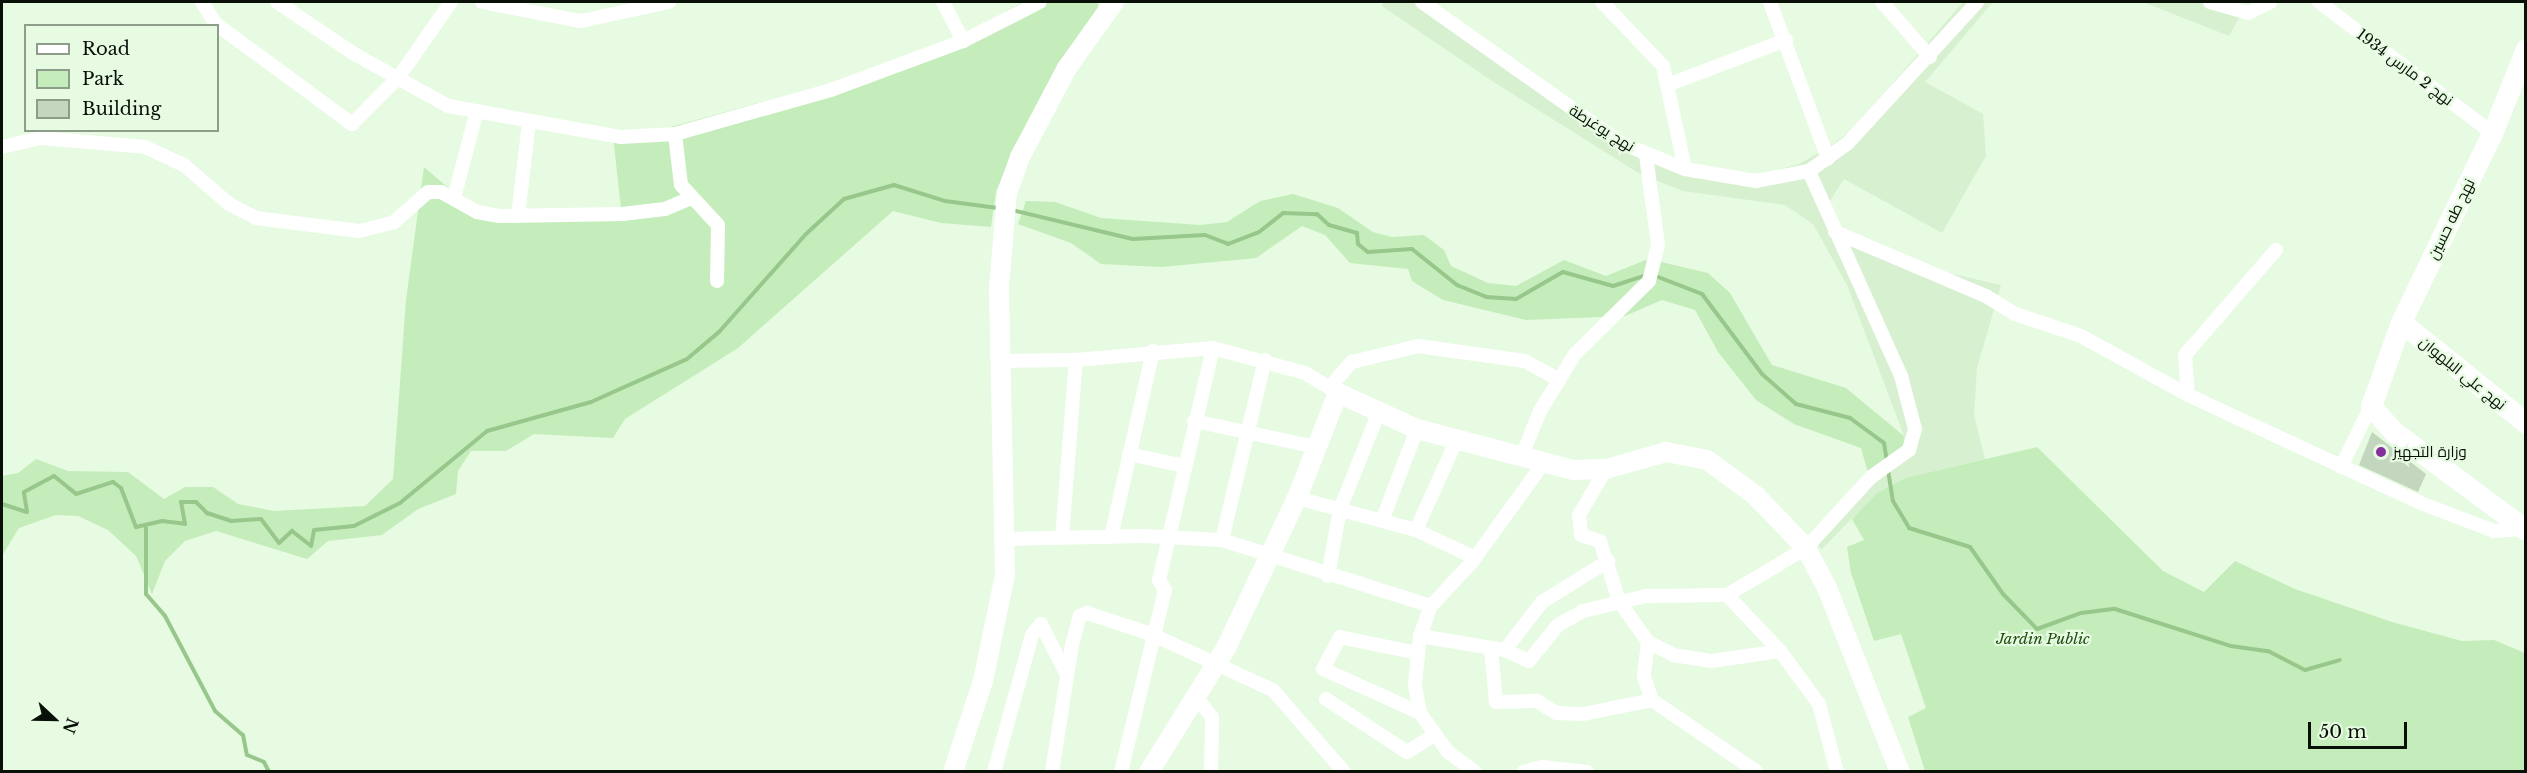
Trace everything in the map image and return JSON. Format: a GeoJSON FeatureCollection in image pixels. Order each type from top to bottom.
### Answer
{"type":"FeatureCollection","features":[{"type":"Feature","properties":{"kind":"main road","name":"نهج طه حسين"},"geometry":{"type":"LineString","coordinates":[[2371,406],[2401,322],[2496,124],[2526,49]]}},
{"type":"Feature","properties":{"kind":"main road","name":"نهج طه حسين"},"geometry":{"type":"LineString","coordinates":[[2496,124],[2526,83]]}},
{"type":"Feature","properties":{"kind":"main road","name":"نهج علي البلهوان"},"geometry":{"type":"LineString","coordinates":[[2401,322],[2523,415]]}},
{"type":"Feature","properties":{"kind":"main road"},"geometry":{"type":"LineString","coordinates":[[2371,406],[2394,432],[2525,530]]}},
{"type":"Feature","properties":{"kind":"street"},"geometry":{"type":"LineString","coordinates":[[202,2],[216,24]]}},
{"type":"Feature","properties":{"kind":"street"},"geometry":{"type":"LineString","coordinates":[[277,2],[398,78],[476,114],[597,135],[675,134],[831,90],[963,41],[1040,2]]}},
{"type":"Feature","properties":{"kind":"street"},"geometry":{"type":"LineString","coordinates":[[219,26],[352,123],[398,78],[451,2]]}},
{"type":"Feature","properties":{"kind":"street"},"geometry":{"type":"LineString","coordinates":[[482,2],[581,21],[669,2]]}},
{"type":"Feature","properties":{"kind":"street"},"geometry":{"type":"LineString","coordinates":[[943,2],[963,41]]}},
{"type":"Feature","properties":{"kind":"street"},"geometry":{"type":"LineString","coordinates":[[957,770],[1003,597],[1008,539],[1001,361],[1002,223],[1007,193],[1020,157],[1067,68],[1114,2]]}},
{"type":"Feature","properties":{"kind":"street","name":"نهج يوغرطة"},"geometry":{"type":"LineString","coordinates":[[1422,2],[1591,124],[1646,155],[1685,169],[1756,181],[1809,171]]}},
{"type":"Feature","properties":{"kind":"street"},"geometry":{"type":"LineString","coordinates":[[1602,2],[1663,66],[1670,84],[1685,169]]}},
{"type":"Feature","properties":{"kind":"street"},"geometry":{"type":"LineString","coordinates":[[1770,2],[1786,40],[1828,159]]}},
{"type":"Feature","properties":{"kind":"street"},"geometry":{"type":"LineString","coordinates":[[1882,2],[1930,57]]}},
{"type":"Feature","properties":{"kind":"street"},"geometry":{"type":"LineString","coordinates":[[1419,636],[1498,650],[1529,661],[1558,625],[1619,601],[1658,595],[1727,595],[1806,548],[1871,477],[1901,458],[1914,442],[1915,429],[1901,376],[1809,171],[1828,159],[1867,127],[1977,2]]}},
{"type":"Feature","properties":{"kind":"street"},"geometry":{"type":"LineString","coordinates":[[2210,2],[2248,13],[2271,2]]}},
{"type":"Feature","properties":{"kind":"street","name":"نهج 2 مارس 1934"},"geometry":{"type":"LineString","coordinates":[[2319,2],[2496,124]]}},
{"type":"Feature","properties":{"kind":"street"},"geometry":{"type":"LineString","coordinates":[[1670,84],[1786,40]]}},
{"type":"Feature","properties":{"kind":"street"},"geometry":{"type":"LineString","coordinates":[[454,198],[476,114]]}},
{"type":"Feature","properties":{"kind":"street"},"geometry":{"type":"LineString","coordinates":[[518,216],[529,122]]}},
{"type":"Feature","properties":{"kind":"street"},"geometry":{"type":"LineString","coordinates":[[675,134],[688,199],[716,219],[717,281]]}},
{"type":"Feature","properties":{"kind":"street"},"geometry":{"type":"LineString","coordinates":[[2,147],[53,138],[145,147],[184,165],[229,204],[256,218],[359,231],[394,222],[423,194],[441,192],[477,212],[518,216],[622,214],[665,209],[688,199]]}},
{"type":"Feature","properties":{"kind":"street"},"geometry":{"type":"LineString","coordinates":[[1521,458],[1558,379],[1599,325],[1625,308],[1649,281],[1658,245],[1646,155]]}},
{"type":"Feature","properties":{"kind":"street"},"geometry":{"type":"LineString","coordinates":[[1835,232],[1986,296],[2015,314],[2081,336],[2188,395],[2341,467],[2494,531],[2525,530]]}},
{"type":"Feature","properties":{"kind":"street"},"geometry":{"type":"LineString","coordinates":[[2188,395],[2185,355],[2276,250]]}},
{"type":"Feature","properties":{"kind":"street"},"geometry":{"type":"LineString","coordinates":[[1149,771],[1216,667],[1297,498],[1334,390],[1352,362],[1418,346],[1525,361],[1558,379]]}},
{"type":"Feature","properties":{"kind":"street"},"geometry":{"type":"LineString","coordinates":[[1001,361],[1076,360],[1153,351],[1213,348],[1265,360],[1334,390],[1378,414],[1417,429],[1543,464],[1606,469],[1666,452],[1707,460],[1755,495],[1806,548],[1831,596],[1900,771]]}},
{"type":"Feature","properties":{"kind":"street"},"geometry":{"type":"LineString","coordinates":[[1121,771],[1151,634],[1165,590],[1159,583],[1168,537],[1213,348]]}},
{"type":"Feature","properties":{"kind":"street"},"geometry":{"type":"LineString","coordinates":[[1111,537],[1153,351]]}},
{"type":"Feature","properties":{"kind":"street"},"geometry":{"type":"LineString","coordinates":[[1062,537],[1076,360]]}},
{"type":"Feature","properties":{"kind":"street"},"geometry":{"type":"LineString","coordinates":[[1222,540],[1265,360]]}},
{"type":"Feature","properties":{"kind":"street"},"geometry":{"type":"LineString","coordinates":[[2341,467],[2371,406]]}},
{"type":"Feature","properties":{"kind":"street"},"geometry":{"type":"LineString","coordinates":[[1328,576],[1340,509],[1378,414]]}},
{"type":"Feature","properties":{"kind":"street"},"geometry":{"type":"LineString","coordinates":[[1194,421],[1316,447]]}},
{"type":"Feature","properties":{"kind":"street"},"geometry":{"type":"LineString","coordinates":[[1383,518],[1417,429]]}},
{"type":"Feature","properties":{"kind":"street"},"geometry":{"type":"LineString","coordinates":[[1416,530],[1457,439]]}},
{"type":"Feature","properties":{"kind":"street"},"geometry":{"type":"LineString","coordinates":[[1129,454],[1184,466]]}},
{"type":"Feature","properties":{"kind":"street"},"geometry":{"type":"LineString","coordinates":[[1475,771],[1432,736],[1420,713],[1417,653],[1419,636],[1431,606],[1475,558],[1543,464]]}},
{"type":"Feature","properties":{"kind":"street"},"geometry":{"type":"LineString","coordinates":[[1606,469],[1578,521],[1581,535],[1600,541],[1619,601],[1648,642],[1673,655],[1712,661],[1780,651]]}},
{"type":"Feature","properties":{"kind":"street"},"geometry":{"type":"LineString","coordinates":[[1297,498],[1383,518],[1416,530],[1475,558]]}},
{"type":"Feature","properties":{"kind":"street"},"geometry":{"type":"LineString","coordinates":[[1008,539],[1168,537],[1222,540],[1328,576],[1431,606]]}},
{"type":"Feature","properties":{"kind":"street"},"geometry":{"type":"LineString","coordinates":[[1608,561],[1542,602],[1498,650],[1496,702],[1537,701],[1556,713],[1583,714],[1652,700]]}},
{"type":"Feature","properties":{"kind":"street"},"geometry":{"type":"LineString","coordinates":[[1727,595],[1780,651],[1819,704],[1837,771]]}},
{"type":"Feature","properties":{"kind":"street"},"geometry":{"type":"LineString","coordinates":[[1052,771],[1066,674],[1083,614],[1151,634],[1282,697],[1344,771]]}},
{"type":"Feature","properties":{"kind":"street"},"geometry":{"type":"LineString","coordinates":[[994,771],[1032,634],[1041,624],[1066,674]]}},
{"type":"Feature","properties":{"kind":"street"},"geometry":{"type":"LineString","coordinates":[[1417,653],[1340,638],[1323,669],[1420,713]]}},
{"type":"Feature","properties":{"kind":"street"},"geometry":{"type":"LineString","coordinates":[[1648,642],[1644,678],[1652,700],[1757,771]]}},
{"type":"Feature","properties":{"kind":"street"},"geometry":{"type":"LineString","coordinates":[[1197,698],[1212,717],[1211,771]]}},
{"type":"Feature","properties":{"kind":"street"},"geometry":{"type":"LineString","coordinates":[[1326,699],[1407,752],[1432,736]]}},
{"type":"Feature","properties":{"kind":"street"},"geometry":{"type":"LineString","coordinates":[[1523,771],[1542,767],[1587,771]]}},
{"type":"Feature","properties":{"kind":"shaded area"},"geometry":{"type":"Polygon","coordinates":[[[1384,2],[1421,2],[1599,123],[1648,149],[1721,174],[1755,176],[1799,164],[1831,146],[1855,127],[1963,2],[1993,2],[1925,82],[1983,114],[1986,156],[1942,233],[1844,179],[1828,204],[1844,234],[1917,266],[2001,285],[1977,368],[1974,415],[1985,459],[1905,478],[1877,493],[1822,549],[1808,537],[1904,436],[1847,285],[1813,224],[1785,205],[1683,191],[1640,174],[1492,81],[1382,6],[1384,2]]]}},
{"type":"Feature","properties":{"kind":"shaded area"},"geometry":{"type":"Polygon","coordinates":[[[2143,2],[2239,2],[2245,7],[2229,36],[2143,2]]]}},
{"type":"Feature","properties":{"kind":"green space"},"geometry":{"type":"Polygon","coordinates":[[[1023,2],[1097,2],[1099,7],[1009,161],[996,192],[991,227],[941,223],[893,211],[738,348],[625,419],[613,438],[534,434],[506,451],[471,451],[458,471],[456,494],[418,509],[382,535],[328,541],[307,559],[216,531],[185,541],[165,561],[152,594],[136,556],[108,530],[78,516],[56,515],[19,528],[2,556],[2,476],[18,473],[36,459],[68,471],[128,472],[164,499],[185,487],[213,487],[238,504],[274,511],[365,506],[393,479],[406,300],[424,167],[467,204],[528,217],[621,209],[613,136],[663,129],[839,81],[967,32],[1023,2]]]}},
{"type":"Feature","properties":{"kind":"green space"},"geometry":{"type":"Polygon","coordinates":[[[1293,194],[1338,208],[1373,232],[1392,237],[1424,235],[1444,250],[1451,266],[1488,283],[1516,286],[1564,260],[1606,276],[1648,259],[1708,273],[1730,293],[1772,365],[1846,388],[1904,436],[1903,447],[1868,473],[1861,448],[1794,424],[1756,400],[1718,352],[1695,310],[1662,300],[1625,316],[1526,320],[1443,300],[1412,281],[1408,269],[1350,263],[1325,235],[1302,226],[1256,258],[1162,267],[1101,264],[1071,243],[1018,224],[1026,201],[1055,202],[1101,218],[1200,225],[1227,222],[1260,201],[1293,194]]]}},
{"type":"Feature","properties":{"kind":"green space","name":"Jardin Public"},"geometry":{"type":"Polygon","coordinates":[[[2037,447],[2163,571],[2204,592],[2235,561],[2295,589],[2392,622],[2462,641],[2494,640],[2525,653],[2525,771],[1925,771],[1908,717],[1926,708],[1901,634],[1874,641],[1851,573],[1847,547],[1864,540],[1852,519],[1877,493],[1905,478],[2037,447]]]}},
{"type":"Feature","properties":{"kind":"building","name":"وزارة التجهيز"},"geometry":{"type":"Polygon","coordinates":[[[2372,432],[2426,474],[2418,492],[2359,465],[2372,432]]]}},
{"type":"Feature","properties":{"kind":"waterway"},"geometry":{"type":"LineString","coordinates":[[2,504],[27,512],[24,492],[54,476],[76,494],[113,482],[121,488],[136,527],[162,521],[185,524],[181,502],[196,502],[207,513],[231,521],[261,519],[279,543],[292,531],[311,546],[314,530],[354,526],[400,503],[487,431],[591,402],[687,359],[719,332],[806,234],[844,199],[894,185],[945,201],[998,208]]}},
{"type":"Feature","properties":{"kind":"waterway"},"geometry":{"type":"LineString","coordinates":[[1012,210],[1133,239],[1205,235],[1228,244],[1259,232],[1283,213],[1317,214],[1329,225],[1357,233],[1358,244],[1368,252],[1412,249],[1457,285],[1486,297],[1516,299],[1563,272],[1613,286],[1646,275]]}},
{"type":"Feature","properties":{"kind":"waterway"},"geometry":{"type":"LineString","coordinates":[[1653,275],[1702,294],[1762,374],[1796,404],[1850,418],[1884,443],[1887,463]]}},
{"type":"Feature","properties":{"kind":"waterway"},"geometry":{"type":"LineString","coordinates":[[1888,470],[1893,501],[1909,528],[1970,547],[2003,594],[2037,629],[2081,613],[2115,609],[2231,646],[2268,651],[2305,670],[2340,660]]}},
{"type":"Feature","properties":{"kind":"waterway"},"geometry":{"type":"LineString","coordinates":[[146,528],[146,594],[165,616],[215,711],[243,735],[247,755],[264,762],[269,772]]}},
{"type":"Feature","properties":{"kind":"place","name":"وزارة التجهيز"},"geometry":{"type":"Point","coordinates":[2381,452]}}]}
